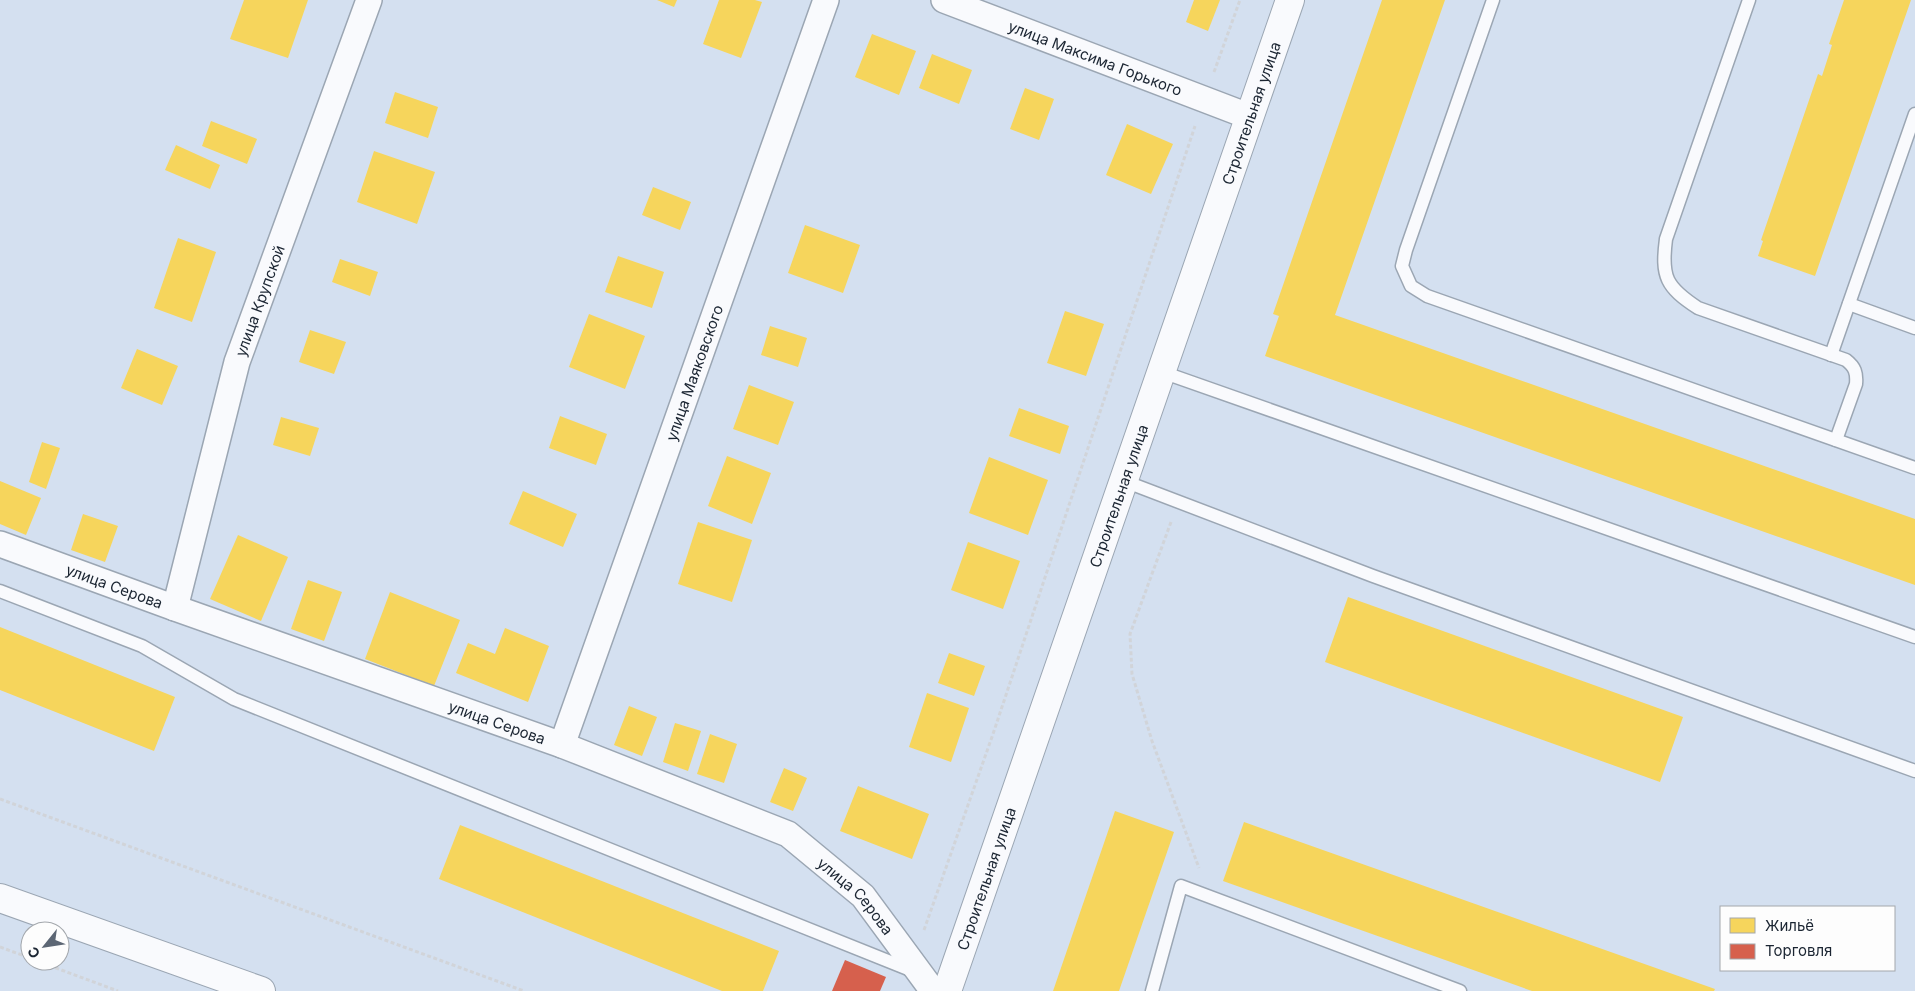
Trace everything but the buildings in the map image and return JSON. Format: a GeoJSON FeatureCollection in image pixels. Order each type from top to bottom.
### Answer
{"type":"FeatureCollection","features":[{"type":"Feature","properties":{"kind":"street","name":"улица Крупской"},"geometry":{"type":"LineString","coordinates":[[174,608],[238,362],[369,0]]}},
{"type":"Feature","properties":{"kind":"street","name":"улица Маяковского"},"geometry":{"type":"LineString","coordinates":[[562,745],[826,0]]}},
{"type":"Feature","properties":{"kind":"street","name":"улица Максима Горького"},"geometry":{"type":"LineString","coordinates":[[944,0],[1248,116]]}},
{"type":"Feature","properties":{"kind":"street","name":"Строительная улица"},"geometry":{"type":"LineString","coordinates":[[947,991],[1162,372],[1248,116],[1290,0]]}},
{"type":"Feature","properties":{"kind":"street","name":"улица Серова"},"geometry":{"type":"LineString","coordinates":[[0,544],[174,608],[562,745],[788,834],[863,896],[922,976]]}},
{"type":"Feature","properties":{"kind":"street"},"geometry":{"type":"LineString","coordinates":[[0,898],[261,991]]}},
{"type":"Feature","properties":{"kind":"lane"},"geometry":{"type":"LineString","coordinates":[[1493,0],[1406,250],[1402,266],[1411,286],[1427,296],[1915,468]]}},
{"type":"Feature","properties":{"kind":"lane"},"geometry":{"type":"LineString","coordinates":[[1749,0],[1666,239],[1663,261],[1668,282],[1680,296],[1698,308],[1846,360],[1854,366],[1857,376],[1856,384],[1836,440]]}},
{"type":"Feature","properties":{"kind":"lane"},"geometry":{"type":"LineString","coordinates":[[1831,355],[1915,114]]}},
{"type":"Feature","properties":{"kind":"lane"},"geometry":{"type":"LineString","coordinates":[[1849,304],[1915,328]]}},
{"type":"Feature","properties":{"kind":"lane"},"geometry":{"type":"LineString","coordinates":[[1162,372],[1915,637]]}},
{"type":"Feature","properties":{"kind":"lane"},"geometry":{"type":"LineString","coordinates":[[1124,481],[1373,576],[1915,771]]}},
{"type":"Feature","properties":{"kind":"lane"},"geometry":{"type":"LineString","coordinates":[[0,591],[142,646],[234,699],[922,976]]}},
{"type":"Feature","properties":{"kind":"lane"},"geometry":{"type":"LineString","coordinates":[[1152,991],[1180,886],[1460,991]]}},
{"type":"Feature","properties":{"kind":"path"},"geometry":{"type":"LineString","coordinates":[[922,976],[993,734],[1204,100],[1240,0]]}},
{"type":"Feature","properties":{"kind":"path"},"geometry":{"type":"LineString","coordinates":[[1179,502],[1130,634],[1132,674],[1152,741],[1209,896]]}},
{"type":"Feature","properties":{"kind":"path"},"geometry":{"type":"LineString","coordinates":[[0,799],[524,991]]}},
{"type":"Feature","properties":{"kind":"path"},"geometry":{"type":"LineString","coordinates":[[0,947],[20,954]]}},
{"type":"Feature","properties":{"kind":"path"},"geometry":{"type":"LineString","coordinates":[[64,971],[118,991]]}}]}
